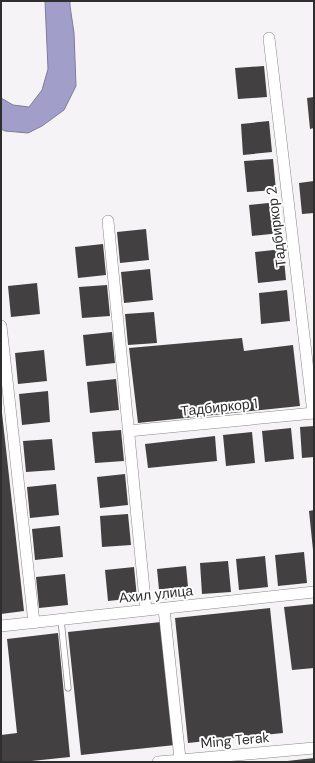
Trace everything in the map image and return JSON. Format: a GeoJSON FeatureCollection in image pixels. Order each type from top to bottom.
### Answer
{"type":"FeatureCollection","features":[{"type":"Feature","properties":{"kind":"street","name":"Тадбиркор 2"},"geometry":{"type":"LineString","coordinates":[[269,38],[313,413]]}},
{"type":"Feature","properties":{"kind":"street"},"geometry":{"type":"LineString","coordinates":[[108,221],[146,610]]}},
{"type":"Feature","properties":{"kind":"street"},"geometry":{"type":"LineString","coordinates":[[1,326],[2,348],[34,622]]}},
{"type":"Feature","properties":{"kind":"street","name":"Тадбиркор 1"},"geometry":{"type":"LineString","coordinates":[[128,431],[313,413]]}},
{"type":"Feature","properties":{"kind":"street","name":"Ахил улица"},"geometry":{"type":"LineString","coordinates":[[1,626],[314,592]]}},
{"type":"Feature","properties":{"kind":"street"},"geometry":{"type":"LineString","coordinates":[[164,608],[180,760]]}},
{"type":"Feature","properties":{"kind":"street","name":"Ming Terak"},"geometry":{"type":"LineString","coordinates":[[158,762],[314,748]]}},
{"type":"Feature","properties":{"kind":"lane"},"geometry":{"type":"LineString","coordinates":[[61,620],[68,688]]}},
{"type":"Feature","properties":{"kind":"shaded area"},"geometry":{"type":"Polygon","coordinates":[[[45,1],[70,1],[74,33],[76,86],[64,110],[42,126],[28,133],[5,131],[1,129],[1,98],[13,105],[29,107],[42,90],[48,69],[45,1]]]}},
{"type":"Feature","properties":{"kind":"building"},"geometry":{"type":"Polygon","coordinates":[[[264,66],[267,97],[238,99],[235,68],[264,66]]]}},
{"type":"Feature","properties":{"kind":"building"},"geometry":{"type":"Polygon","coordinates":[[[314,97],[314,128],[310,129],[307,98],[314,97]]]}},
{"type":"Feature","properties":{"kind":"building"},"geometry":{"type":"Polygon","coordinates":[[[269,121],[272,152],[243,155],[241,124],[269,121]]]}},
{"type":"Feature","properties":{"kind":"building"},"geometry":{"type":"Polygon","coordinates":[[[273,159],[276,190],[247,192],[244,161],[273,159]]]}},
{"type":"Feature","properties":{"kind":"building"},"geometry":{"type":"Polygon","coordinates":[[[314,181],[314,213],[302,214],[299,183],[314,181]]]}},
{"type":"Feature","properties":{"kind":"building"},"geometry":{"type":"Polygon","coordinates":[[[278,202],[281,233],[252,236],[249,205],[278,202]]]}},
{"type":"Feature","properties":{"kind":"building"},"geometry":{"type":"Polygon","coordinates":[[[146,229],[149,260],[120,263],[117,232],[146,229]]]}},
{"type":"Feature","properties":{"kind":"building"},"geometry":{"type":"Polygon","coordinates":[[[103,244],[106,275],[78,278],[75,247],[103,244]]]}},
{"type":"Feature","properties":{"kind":"building"},"geometry":{"type":"Polygon","coordinates":[[[283,249],[286,280],[258,283],[255,252],[283,249]]]}},
{"type":"Feature","properties":{"kind":"building"},"geometry":{"type":"Polygon","coordinates":[[[150,269],[153,300],[124,303],[121,272],[150,269]]]}},
{"type":"Feature","properties":{"kind":"building"},"geometry":{"type":"Polygon","coordinates":[[[37,283],[40,314],[11,317],[8,286],[37,283]]]}},
{"type":"Feature","properties":{"kind":"building"},"geometry":{"type":"Polygon","coordinates":[[[107,285],[110,316],[82,318],[79,287],[107,285]]]}},
{"type":"Feature","properties":{"kind":"building"},"geometry":{"type":"Polygon","coordinates":[[[287,290],[290,321],[261,324],[259,293],[287,290]]]}},
{"type":"Feature","properties":{"kind":"building"},"geometry":{"type":"Polygon","coordinates":[[[154,312],[157,343],[128,345],[125,314],[154,312]]]}},
{"type":"Feature","properties":{"kind":"building"},"geometry":{"type":"Polygon","coordinates":[[[112,332],[115,363],[86,366],[83,335],[112,332]]]}},
{"type":"Feature","properties":{"kind":"building"},"geometry":{"type":"Polygon","coordinates":[[[242,338],[244,351],[293,345],[300,406],[138,423],[129,348],[242,338]]]}},
{"type":"Feature","properties":{"kind":"building"},"geometry":{"type":"Polygon","coordinates":[[[44,350],[47,381],[18,384],[15,353],[44,350]]]}},
{"type":"Feature","properties":{"kind":"building"},"geometry":{"type":"Polygon","coordinates":[[[116,379],[119,410],[90,413],[87,382],[116,379]]]}},
{"type":"Feature","properties":{"kind":"building"},"geometry":{"type":"Polygon","coordinates":[[[48,391],[50,422],[22,425],[19,394],[48,391]]]}},
{"type":"Feature","properties":{"kind":"building"},"geometry":{"type":"Polygon","coordinates":[[[1,413],[24,611],[1,614],[1,413]]]}},
{"type":"Feature","properties":{"kind":"building"},"geometry":{"type":"Polygon","coordinates":[[[314,426],[314,457],[302,458],[300,427],[314,426]]]}},
{"type":"Feature","properties":{"kind":"building"},"geometry":{"type":"Polygon","coordinates":[[[291,428],[294,459],[265,462],[262,431],[291,428]]]}},
{"type":"Feature","properties":{"kind":"building"},"geometry":{"type":"Polygon","coordinates":[[[121,430],[124,461],[95,463],[92,432],[121,430]]]}},
{"type":"Feature","properties":{"kind":"building"},"geometry":{"type":"Polygon","coordinates":[[[252,432],[255,463],[226,466],[223,435],[252,432]]]}},
{"type":"Feature","properties":{"kind":"building"},"geometry":{"type":"Polygon","coordinates":[[[215,436],[217,461],[148,468],[145,444],[215,436]]]}},
{"type":"Feature","properties":{"kind":"building"},"geometry":{"type":"Polygon","coordinates":[[[52,439],[55,470],[26,472],[23,441],[52,439]]]}},
{"type":"Feature","properties":{"kind":"building"},"geometry":{"type":"Polygon","coordinates":[[[125,474],[128,505],[100,508],[97,477],[125,474]]]}},
{"type":"Feature","properties":{"kind":"building"},"geometry":{"type":"Polygon","coordinates":[[[56,484],[59,515],[30,518],[27,487],[56,484]]]}},
{"type":"Feature","properties":{"kind":"building"},"geometry":{"type":"Polygon","coordinates":[[[314,510],[314,550],[313,550],[309,511],[314,510]]]}},
{"type":"Feature","properties":{"kind":"building"},"geometry":{"type":"Polygon","coordinates":[[[128,514],[131,545],[102,547],[100,516],[128,514]]]}},
{"type":"Feature","properties":{"kind":"building"},"geometry":{"type":"Polygon","coordinates":[[[60,526],[63,557],[35,560],[32,529],[60,526]]]}},
{"type":"Feature","properties":{"kind":"building"},"geometry":{"type":"Polygon","coordinates":[[[304,552],[307,583],[278,586],[275,555],[304,552]]]}},
{"type":"Feature","properties":{"kind":"building"},"geometry":{"type":"Polygon","coordinates":[[[265,556],[268,587],[239,590],[236,559],[265,556]]]}},
{"type":"Feature","properties":{"kind":"building"},"geometry":{"type":"Polygon","coordinates":[[[228,561],[231,592],[202,594],[200,563],[228,561]]]}},
{"type":"Feature","properties":{"kind":"building"},"geometry":{"type":"Polygon","coordinates":[[[186,566],[189,597],[160,600],[157,569],[186,566]]]}},
{"type":"Feature","properties":{"kind":"building"},"geometry":{"type":"Polygon","coordinates":[[[134,567],[137,598],[108,601],[105,570],[134,567]]]}},
{"type":"Feature","properties":{"kind":"building"},"geometry":{"type":"Polygon","coordinates":[[[65,574],[68,605],[39,608],[36,577],[65,574]]]}},
{"type":"Feature","properties":{"kind":"building"},"geometry":{"type":"Polygon","coordinates":[[[314,604],[314,668],[292,670],[284,607],[314,604]]]}},
{"type":"Feature","properties":{"kind":"building"},"geometry":{"type":"Polygon","coordinates":[[[270,608],[283,733],[188,743],[175,618],[270,608]]]}},
{"type":"Feature","properties":{"kind":"building"},"geometry":{"type":"Polygon","coordinates":[[[161,622],[175,745],[81,755],[68,632],[161,622]]]}},
{"type":"Feature","properties":{"kind":"building"},"geometry":{"type":"Polygon","coordinates":[[[58,633],[70,757],[22,762],[1,762],[1,735],[17,733],[7,639],[58,633]]]}},
{"type":"Feature","properties":{"kind":"building"},"geometry":{"type":"Polygon","coordinates":[[[314,758],[314,762],[287,762],[287,761],[314,758]]]}}]}
